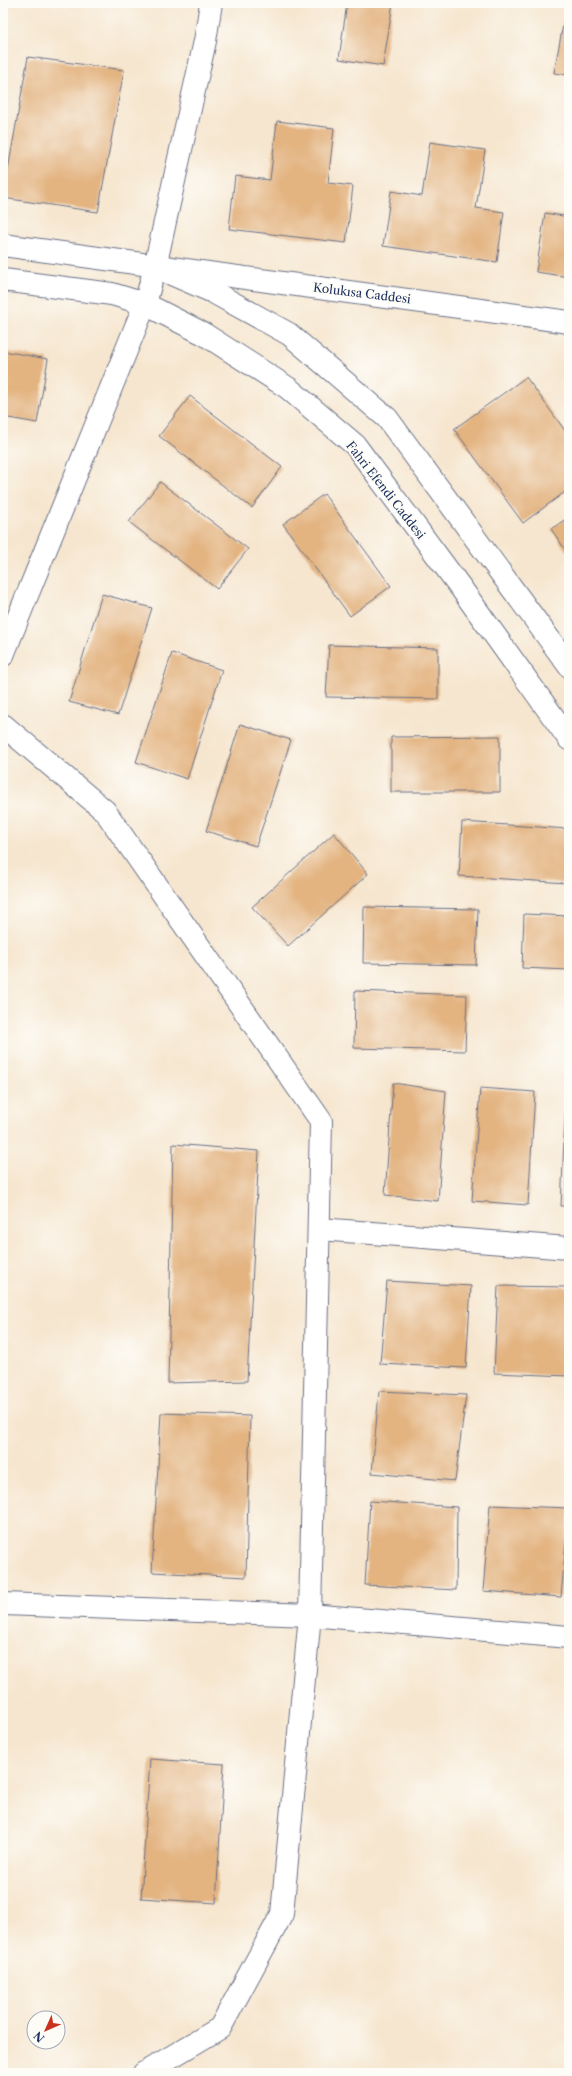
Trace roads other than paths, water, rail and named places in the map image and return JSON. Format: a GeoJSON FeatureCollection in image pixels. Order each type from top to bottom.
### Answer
{"type":"FeatureCollection","features":[{"type":"Feature","properties":{"kind":"street"},"geometry":{"type":"LineString","coordinates":[[3,655],[144,304],[155,267],[205,41],[210,3]]}},
{"type":"Feature","properties":{"kind":"street"},"geometry":{"type":"LineString","coordinates":[[3,245],[155,267],[213,292],[289,334],[387,418],[511,584],[569,666]]}},
{"type":"Feature","properties":{"kind":"street","name":"Kolukısa Caddesi"},"geometry":{"type":"LineString","coordinates":[[155,267],[569,322]]}},
{"type":"Feature","properties":{"kind":"street","name":"Fahri Efendi Caddesi"},"geometry":{"type":"LineString","coordinates":[[3,280],[112,294],[144,304],[204,334],[288,388],[355,446],[456,582],[569,739]]}},
{"type":"Feature","properties":{"kind":"street"},"geometry":{"type":"LineString","coordinates":[[3,725],[105,811],[321,1121],[310,1615],[282,1914],[220,2028],[144,2073]]}},
{"type":"Feature","properties":{"kind":"street"},"geometry":{"type":"LineString","coordinates":[[319,1229],[569,1248]]}},
{"type":"Feature","properties":{"kind":"street"},"geometry":{"type":"LineString","coordinates":[[3,1604],[310,1615],[569,1637]]}}]}
